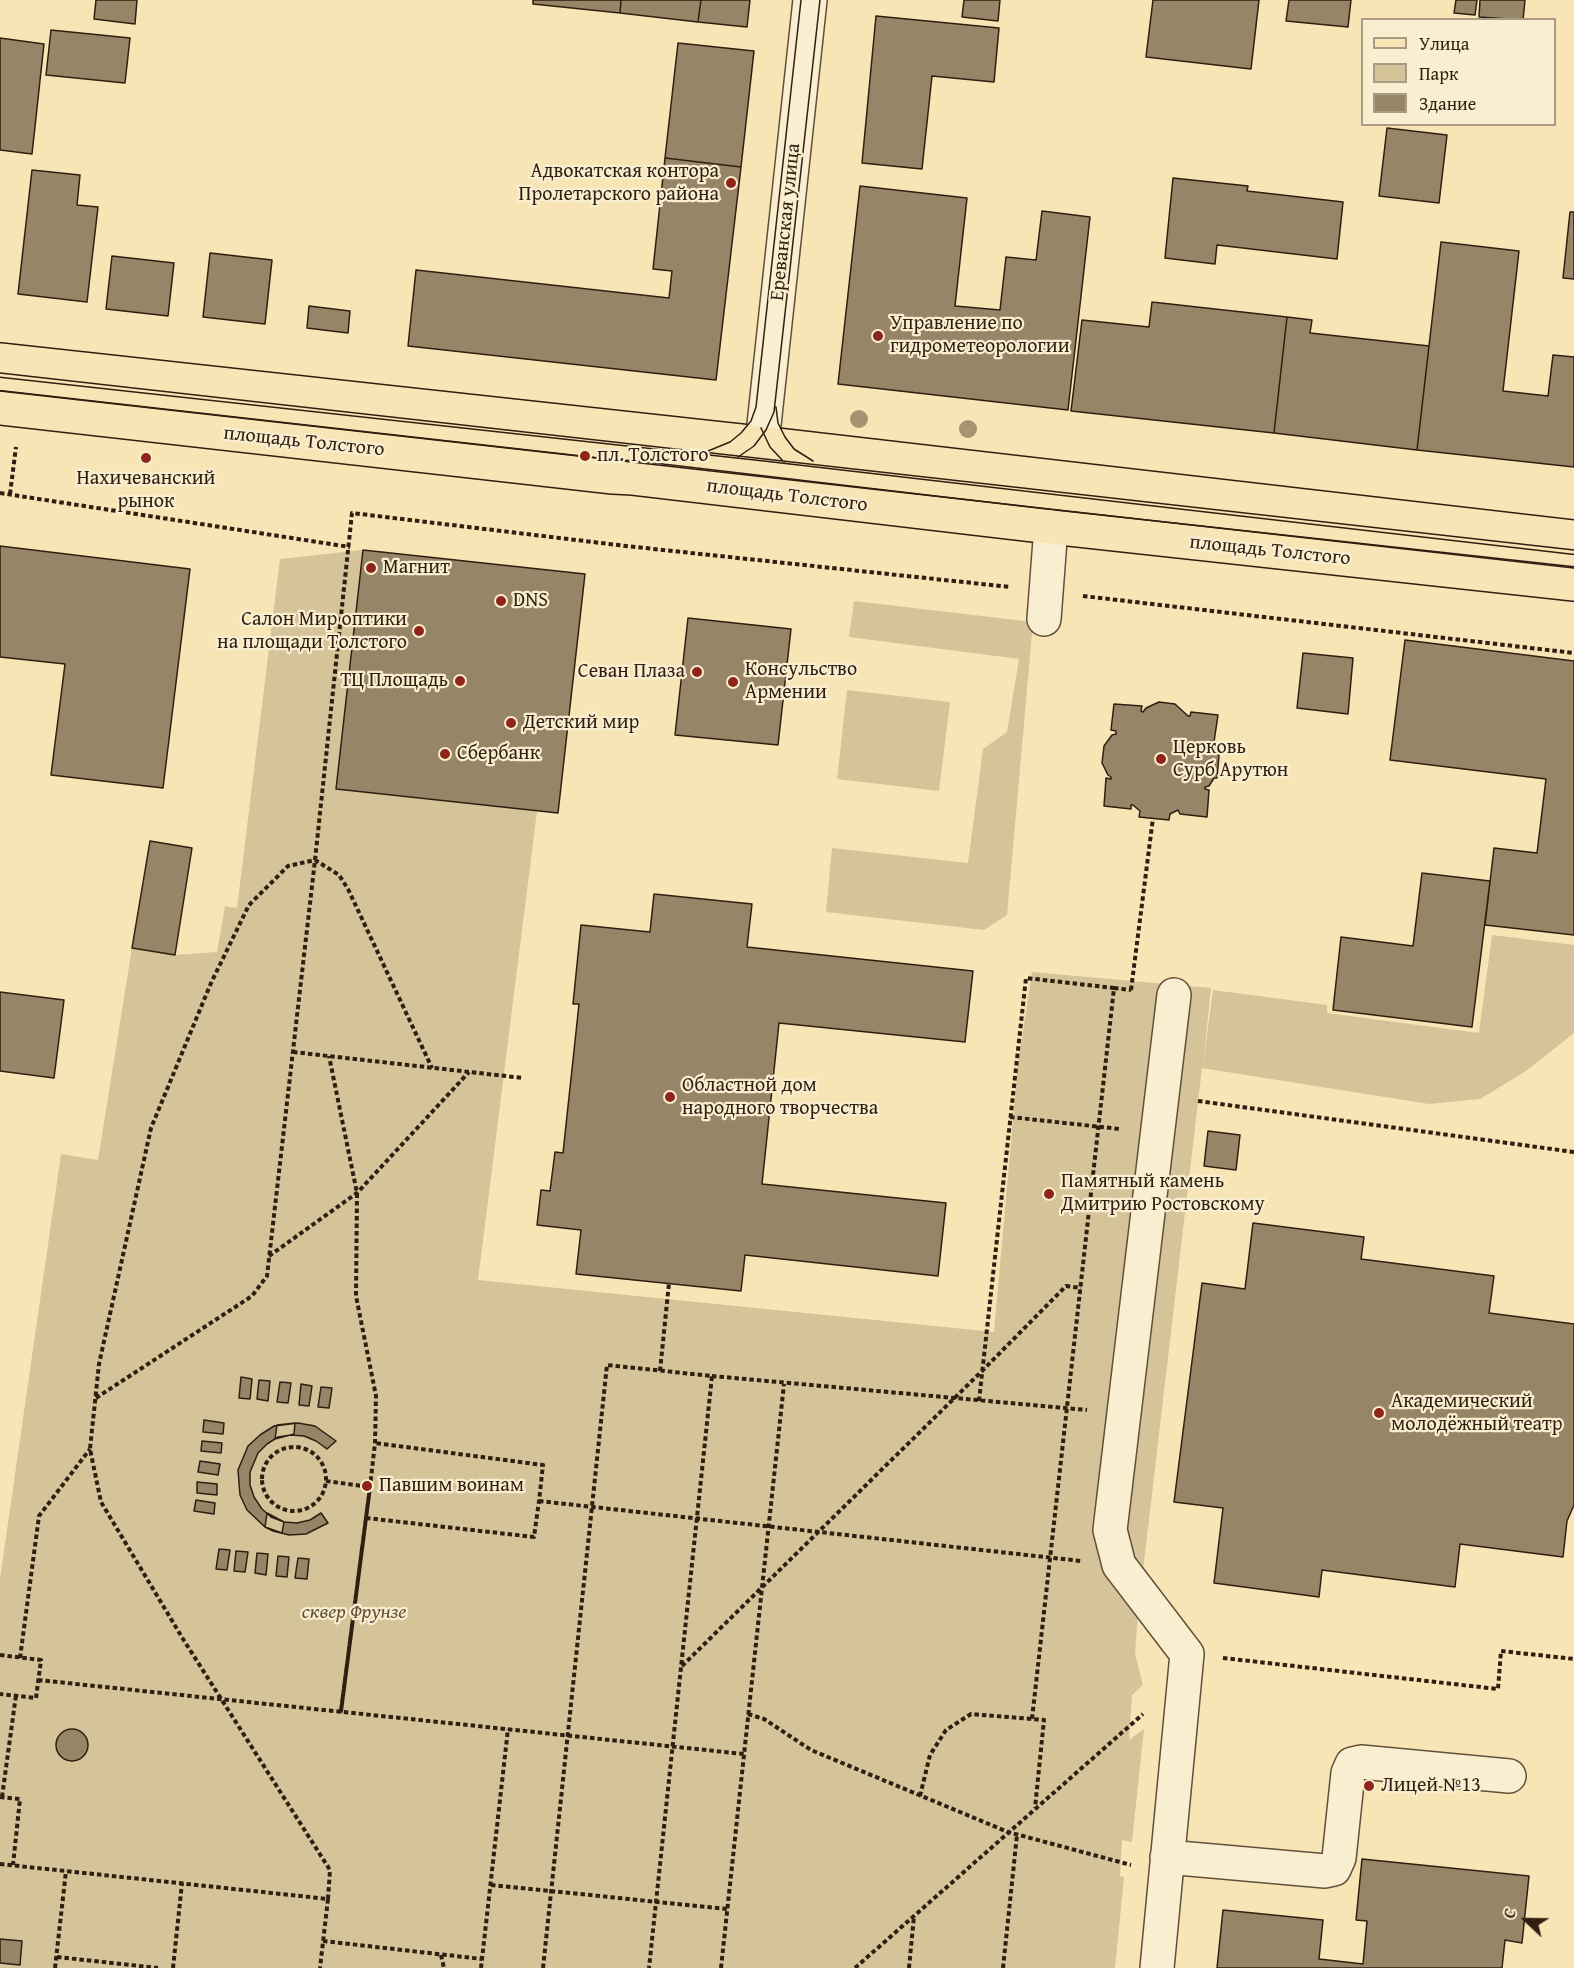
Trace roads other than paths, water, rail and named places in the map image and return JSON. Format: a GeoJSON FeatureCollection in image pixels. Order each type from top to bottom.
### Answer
{"type":"FeatureCollection","features":[{"type":"Feature","properties":{"kind":"main road"},"geometry":{"type":"LineString","coordinates":[[0,360],[762,443],[1574,537]]}},
{"type":"Feature","properties":{"kind":"main road","name":"площадь Толстого"},"geometry":{"type":"LineString","coordinates":[[0,408],[1574,585]]}},
{"type":"Feature","properties":{"kind":"street","name":"Ереванская улица"},"geometry":{"type":"LineString","coordinates":[[762,443],[810,0]]}},
{"type":"Feature","properties":{"kind":"street"},"geometry":{"type":"LineString","coordinates":[[1045,605],[1052,527]]}},
{"type":"Feature","properties":{"kind":"street"},"geometry":{"type":"LineString","coordinates":[[1157,1968],[1186,1666],[1119,1565],[1110,1530],[1174,995]]}},
{"type":"Feature","properties":{"kind":"street"},"geometry":{"type":"LineString","coordinates":[[1167,1866],[1325,1871],[1334,1869],[1340,1858],[1348,1773],[1352,1764],[1361,1762],[1509,1776]]}},
{"type":"Feature","properties":{"kind":"tram line"},"geometry":{"type":"LineString","coordinates":[[708,451],[730,442],[741,433],[751,421],[756,407],[801,0]]}},
{"type":"Feature","properties":{"kind":"tram line"},"geometry":{"type":"LineString","coordinates":[[738,457],[754,446],[766,430],[774,412],[820,0]]}},
{"type":"Feature","properties":{"kind":"tram line"},"geometry":{"type":"LineString","coordinates":[[0,373],[1574,550]]}},
{"type":"Feature","properties":{"kind":"tram line"},"geometry":{"type":"LineString","coordinates":[[0,391],[1574,568]]}},
{"type":"Feature","properties":{"kind":"tram line"},"geometry":{"type":"LineString","coordinates":[[776,407],[778,423],[785,437],[794,449],[813,461]]}},
{"type":"Feature","properties":{"kind":"tram line"},"geometry":{"type":"LineString","coordinates":[[761,428],[770,447],[784,462]]}},
{"type":"Feature","properties":{"kind":"place","name":"Адвокатская контора Пролетарского района"},"geometry":{"type":"Point","coordinates":[731,183]}},
{"type":"Feature","properties":{"kind":"place","name":"Управление по гидрометеорологии"},"geometry":{"type":"Point","coordinates":[878,336]}},
{"type":"Feature","properties":{"kind":"place","name":"пл. Толстого"},"geometry":{"type":"Point","coordinates":[585,456]}},
{"type":"Feature","properties":{"kind":"place","name":"Нахичеванский рынок"},"geometry":{"type":"Point","coordinates":[146,458]}},
{"type":"Feature","properties":{"kind":"place","name":"Магнит"},"geometry":{"type":"Point","coordinates":[371,568]}},
{"type":"Feature","properties":{"kind":"place","name":"DNS"},"geometry":{"type":"Point","coordinates":[501,601]}},
{"type":"Feature","properties":{"kind":"place","name":"Салон Мир оптики на площади Толстого"},"geometry":{"type":"Point","coordinates":[419,631]}},
{"type":"Feature","properties":{"kind":"place","name":"Севан Плаза"},"geometry":{"type":"Point","coordinates":[697,672]}},
{"type":"Feature","properties":{"kind":"place","name":"ТЦ Площадь"},"geometry":{"type":"Point","coordinates":[460,681]}},
{"type":"Feature","properties":{"kind":"place","name":"Консульство Армении"},"geometry":{"type":"Point","coordinates":[733,682]}},
{"type":"Feature","properties":{"kind":"place","name":"Детский мир"},"geometry":{"type":"Point","coordinates":[511,723]}},
{"type":"Feature","properties":{"kind":"place","name":"Сбербанк"},"geometry":{"type":"Point","coordinates":[445,754]}},
{"type":"Feature","properties":{"kind":"place","name":"Церковь Сурб Арутюн"},"geometry":{"type":"Point","coordinates":[1161,759]}},
{"type":"Feature","properties":{"kind":"place","name":"Областной дом народного творчества"},"geometry":{"type":"Point","coordinates":[670,1097]}},
{"type":"Feature","properties":{"kind":"place","name":"Памятный камень Дмитрию Ростовскому"},"geometry":{"type":"Point","coordinates":[1049,1194]}},
{"type":"Feature","properties":{"kind":"place","name":"Академический молодёжный театр"},"geometry":{"type":"Point","coordinates":[1379,1413]}},
{"type":"Feature","properties":{"kind":"place","name":"Павшим воинам"},"geometry":{"type":"Point","coordinates":[367,1486]}},
{"type":"Feature","properties":{"kind":"place","name":"Лицей №13"},"geometry":{"type":"Point","coordinates":[1369,1786]}},
{"type":"Feature","properties":{"kind":"park label","name":"сквер Фрунзе"},"geometry":{"type":"Point","coordinates":[354,1613]}}]}
